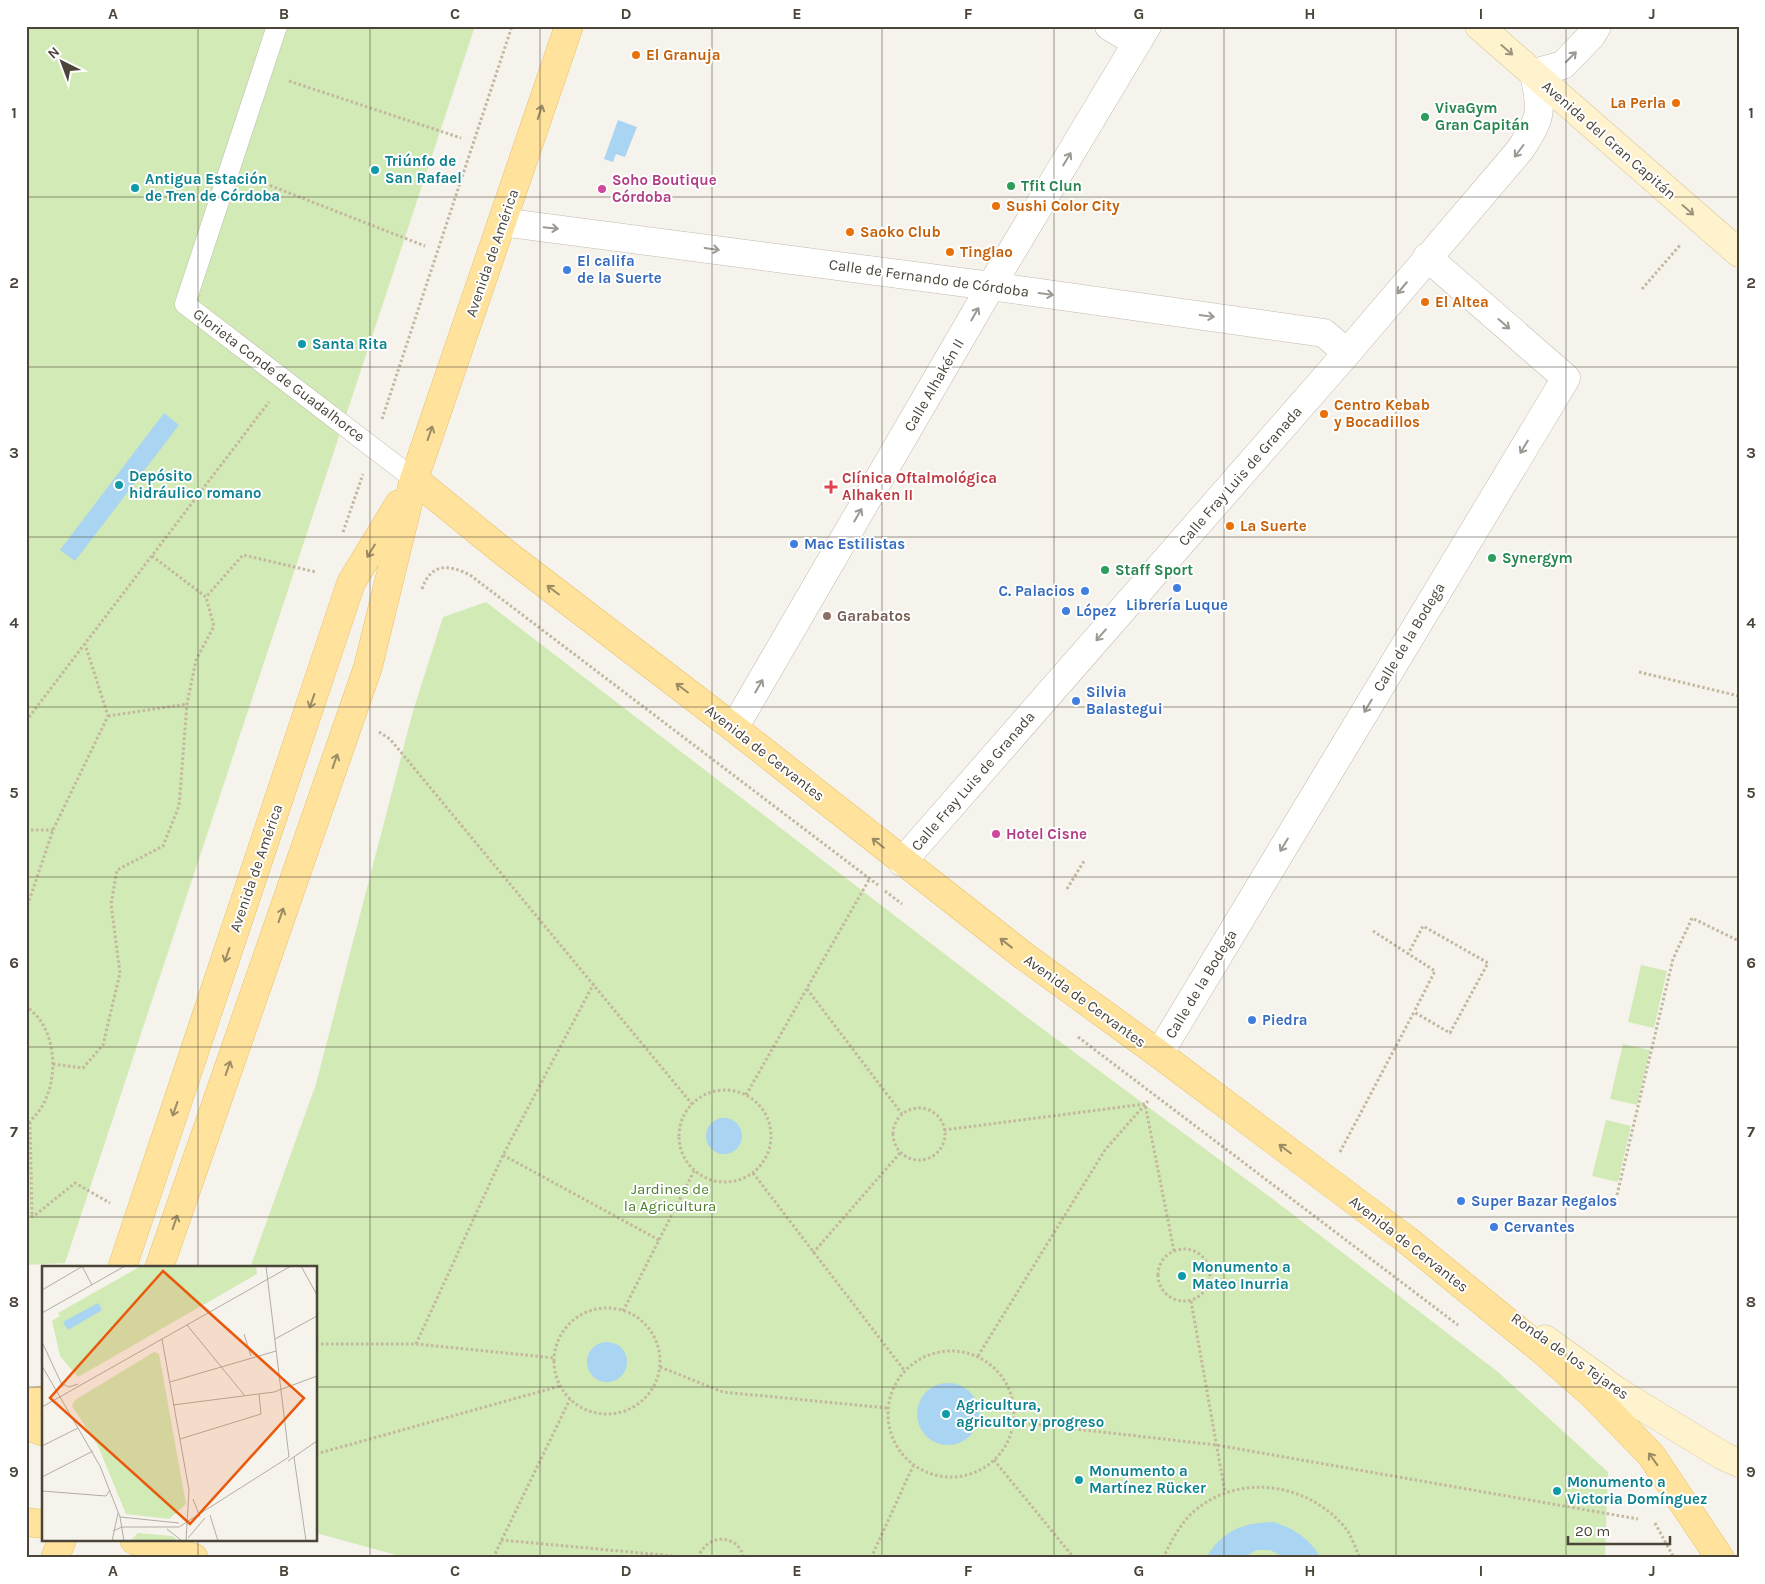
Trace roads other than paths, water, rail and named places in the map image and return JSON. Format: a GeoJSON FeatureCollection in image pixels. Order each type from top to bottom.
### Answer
{"type":"FeatureCollection","features":[{"type":"Feature","properties":{"kind":"main road","name":"Avenida de América"},"geometry":{"type":"LineString","coordinates":[[160,1266],[368,667],[414,479],[568,26]]}},
{"type":"Feature","properties":{"kind":"main road","name":"Avenida del Gran Capitán"},"geometry":{"type":"LineString","coordinates":[[1479,26],[1739,254]]}},
{"type":"Feature","properties":{"kind":"main road","name":"Avenida de América"},"geometry":{"type":"LineString","coordinates":[[123,1266],[352,583],[414,479]]}},
{"type":"Feature","properties":{"kind":"main road","name":"Avenida de Cervantes"},"geometry":{"type":"LineString","coordinates":[[414,479],[500,550],[734,728],[894,856],[1024,956],[1159,1054],[1407,1240],[1542,1350],[1594,1396],[1651,1455],[1720,1558]]}},
{"type":"Feature","properties":{"kind":"main road","name":"Ronda de los Tejares"},"geometry":{"type":"LineString","coordinates":[[1407,1240],[1616,1390],[1723,1456],[1739,1463]]}},
{"type":"Feature","properties":{"kind":"main road"},"geometry":{"type":"LineString","coordinates":[[26,1404],[42,1400]]}},
{"type":"Feature","properties":{"kind":"main road"},"geometry":{"type":"LineString","coordinates":[[26,1426],[42,1431]]}},
{"type":"Feature","properties":{"kind":"main road"},"geometry":{"type":"LineString","coordinates":[[1694,1521],[1695,1558]]}},
{"type":"Feature","properties":{"kind":"main road"},"geometry":{"type":"LineString","coordinates":[[26,1522],[42,1524]]}},
{"type":"Feature","properties":{"kind":"main road"},"geometry":{"type":"LineString","coordinates":[[55,1558],[61,1542]]}},
{"type":"Feature","properties":{"kind":"main road"},"geometry":{"type":"LineString","coordinates":[[141,1542],[185,1555]]}},
{"type":"Feature","properties":{"kind":"street","name":"Calle Alhakén II"},"geometry":{"type":"LineString","coordinates":[[734,728],[991,286],[1142,35],[1109,26]]}},
{"type":"Feature","properties":{"kind":"street"},"geometry":{"type":"LineString","coordinates":[[1534,73],[1563,65],[1592,36],[1597,26]]}},
{"type":"Feature","properties":{"kind":"street","name":"Calle Fray Luis de Granada"},"geometry":{"type":"LineString","coordinates":[[894,856],[1347,353],[1520,150],[1538,123],[1540,101],[1534,73]]}},
{"type":"Feature","properties":{"kind":"street","name":"Calle de Fernando de Córdoba"},"geometry":{"type":"LineString","coordinates":[[502,222],[991,286],[1324,333],[1347,353]]}},
{"type":"Feature","properties":{"kind":"street","name":"Calle de la Bodega"},"geometry":{"type":"LineString","coordinates":[[1159,1054],[1566,378],[1427,257]]}},
{"type":"Feature","properties":{"kind":"lane","name":"Glorieta Conde de Guadalhorce"},"geometry":{"type":"LineString","coordinates":[[277,26],[185,304],[285,382],[358,434],[414,479]]}},
{"type":"Feature","properties":{"kind":"water"},"geometry":{"type":"Polygon","coordinates":[[[618,120],[637,127],[625,157],[616,154],[613,162],[604,159],[618,120]]]}},
{"type":"Feature","properties":{"kind":"water"},"geometry":{"type":"Polygon","coordinates":[[[164,413],[179,425],[75,561],[60,550],[164,413]]]}},
{"type":"Feature","properties":{"kind":"water"},"geometry":{"type":"Polygon","coordinates":[[[724,1118],[731,1119],[737,1123],[741,1129],[741,1143],[737,1149],[731,1153],[724,1154],[717,1153],[711,1149],[707,1143],[706,1136],[707,1129],[711,1123],[717,1119],[724,1118]]]}},
{"type":"Feature","properties":{"kind":"water"},"geometry":{"type":"Polygon","coordinates":[[[603,1342],[611,1342],[618,1345],[624,1351],[627,1362],[624,1373],[618,1379],[611,1382],[603,1382],[596,1379],[590,1373],[587,1366],[587,1358],[590,1351],[596,1345],[603,1342]]]}},
{"type":"Feature","properties":{"kind":"water"},"geometry":{"type":"Polygon","coordinates":[[[948,1383],[965,1388],[970,1392],[974,1397],[979,1414],[974,1431],[970,1436],[965,1440],[948,1445],[931,1440],[926,1436],[922,1431],[917,1414],[922,1397],[926,1392],[931,1388],[948,1383]]]}},
{"type":"Feature","properties":{"kind":"water"},"geometry":{"type":"Polygon","coordinates":[[[1274,1522],[1289,1528],[1307,1540],[1321,1558],[1286,1558],[1270,1550],[1257,1550],[1242,1558],[1206,1558],[1219,1541],[1234,1530],[1252,1524],[1274,1522]]]}},
{"type":"Feature","properties":{"kind":"place","name":"El Granuja"},"geometry":{"type":"Point","coordinates":[636,55]}},
{"type":"Feature","properties":{"kind":"place","name":"La Perla"},"geometry":{"type":"Point","coordinates":[1676,103]}},
{"type":"Feature","properties":{"kind":"place","name":"VivaGym Gran Capitán"},"geometry":{"type":"Point","coordinates":[1425,117]}},
{"type":"Feature","properties":{"kind":"place","name":"Triúnfo de San Rafael"},"geometry":{"type":"Point","coordinates":[375,170]}},
{"type":"Feature","properties":{"kind":"place","name":"Tfit Clun"},"geometry":{"type":"Point","coordinates":[1011,186]}},
{"type":"Feature","properties":{"kind":"place","name":"Antigua Estación de Tren de Córdoba"},"geometry":{"type":"Point","coordinates":[135,188]}},
{"type":"Feature","properties":{"kind":"place","name":"Soho Boutique Córdoba"},"geometry":{"type":"Point","coordinates":[602,189]}},
{"type":"Feature","properties":{"kind":"place","name":"Sushi Color City"},"geometry":{"type":"Point","coordinates":[996,206]}},
{"type":"Feature","properties":{"kind":"place","name":"Saoko Club"},"geometry":{"type":"Point","coordinates":[850,232]}},
{"type":"Feature","properties":{"kind":"place","name":"Tinglao"},"geometry":{"type":"Point","coordinates":[950,252]}},
{"type":"Feature","properties":{"kind":"place","name":"El califa de la Suerte"},"geometry":{"type":"Point","coordinates":[567,270]}},
{"type":"Feature","properties":{"kind":"place","name":"El Altea"},"geometry":{"type":"Point","coordinates":[1425,302]}},
{"type":"Feature","properties":{"kind":"place","name":"Santa Rita"},"geometry":{"type":"Point","coordinates":[302,344]}},
{"type":"Feature","properties":{"kind":"place","name":"Centro Kebab y Bocadillos"},"geometry":{"type":"Point","coordinates":[1324,414]}},
{"type":"Feature","properties":{"kind":"place","name":"Depósito hidráulico romano"},"geometry":{"type":"Point","coordinates":[119,485]}},
{"type":"Feature","properties":{"kind":"place","name":"Clínica Oftalmológica Alhaken II"},"geometry":{"type":"Point","coordinates":[831,487]}},
{"type":"Feature","properties":{"kind":"place","name":"La Suerte"},"geometry":{"type":"Point","coordinates":[1230,526]}},
{"type":"Feature","properties":{"kind":"place","name":"Mac Estilistas"},"geometry":{"type":"Point","coordinates":[794,544]}},
{"type":"Feature","properties":{"kind":"place","name":"Synergym"},"geometry":{"type":"Point","coordinates":[1492,558]}},
{"type":"Feature","properties":{"kind":"place","name":"Staff Sport"},"geometry":{"type":"Point","coordinates":[1105,570]}},
{"type":"Feature","properties":{"kind":"place","name":"Librería Luque"},"geometry":{"type":"Point","coordinates":[1177,588]}},
{"type":"Feature","properties":{"kind":"place","name":"C. Palacios"},"geometry":{"type":"Point","coordinates":[1085,591]}},
{"type":"Feature","properties":{"kind":"place","name":"López"},"geometry":{"type":"Point","coordinates":[1066,611]}},
{"type":"Feature","properties":{"kind":"place","name":"Garabatos"},"geometry":{"type":"Point","coordinates":[827,616]}},
{"type":"Feature","properties":{"kind":"place","name":"Silvia Balastegui"},"geometry":{"type":"Point","coordinates":[1076,701]}},
{"type":"Feature","properties":{"kind":"place","name":"Hotel Cisne"},"geometry":{"type":"Point","coordinates":[996,834]}},
{"type":"Feature","properties":{"kind":"place","name":"Piedra"},"geometry":{"type":"Point","coordinates":[1252,1020]}},
{"type":"Feature","properties":{"kind":"place","name":"Super Bazar Regalos"},"geometry":{"type":"Point","coordinates":[1461,1201]}},
{"type":"Feature","properties":{"kind":"place","name":"Cervantes"},"geometry":{"type":"Point","coordinates":[1494,1227]}},
{"type":"Feature","properties":{"kind":"place","name":"Monumento a Mateo Inurria"},"geometry":{"type":"Point","coordinates":[1182,1276]}},
{"type":"Feature","properties":{"kind":"place","name":"Agricultura, agricultor y progreso"},"geometry":{"type":"Point","coordinates":[946,1414]}},
{"type":"Feature","properties":{"kind":"place","name":"Monumento a Martínez Rücker"},"geometry":{"type":"Point","coordinates":[1079,1480]}},
{"type":"Feature","properties":{"kind":"place","name":"Monumento a Victoria Domínguez"},"geometry":{"type":"Point","coordinates":[1557,1491]}},
{"type":"Feature","properties":{"kind":"park label","name":"Jardines de la Agricultura"},"geometry":{"type":"Point","coordinates":[670,1198]}}]}
